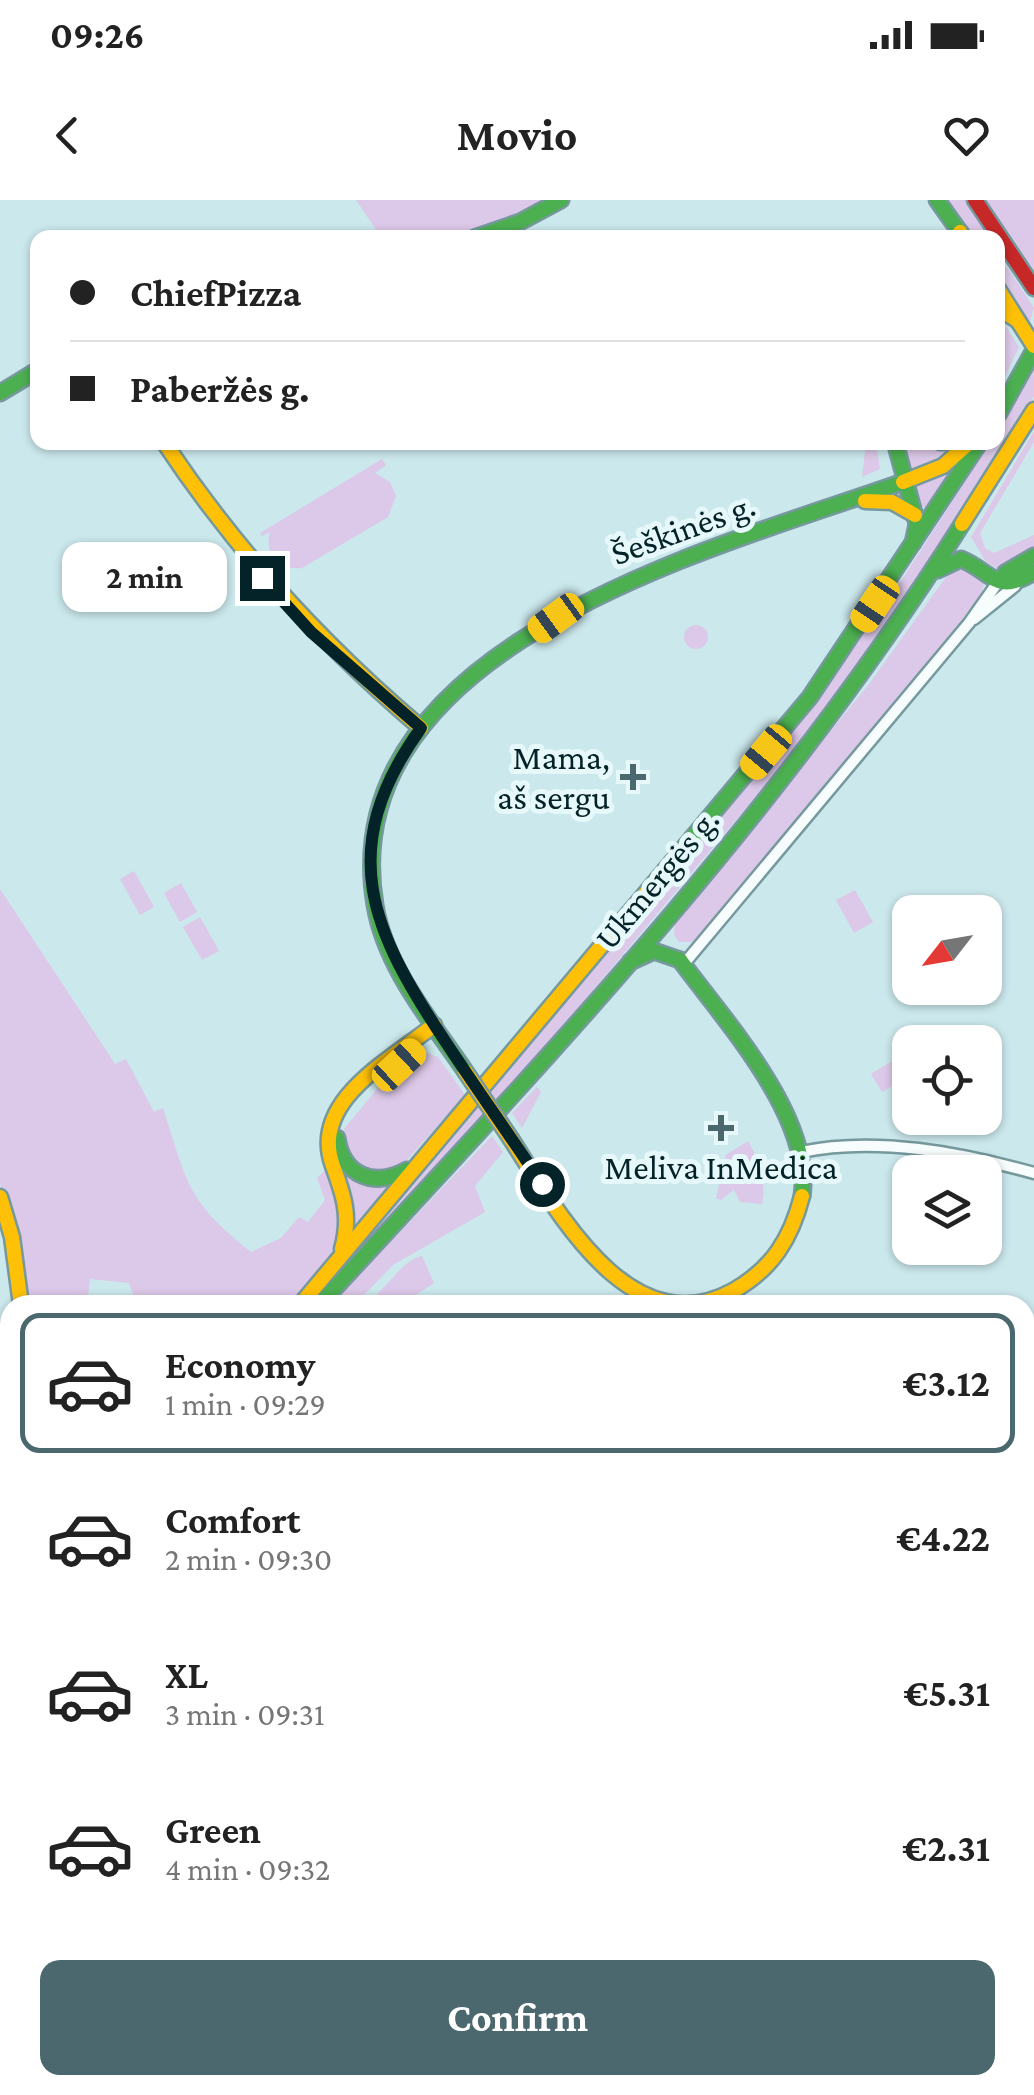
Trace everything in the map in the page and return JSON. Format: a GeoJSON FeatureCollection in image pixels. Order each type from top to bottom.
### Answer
{"type":"FeatureCollection","features":[{"type":"Feature","properties":{"kind":"main road"},"geometry":{"type":"LineString","coordinates":[[497,230],[561,200]]}},
{"type":"Feature","properties":{"kind":"main road"},"geometry":{"type":"LineString","coordinates":[[937,200],[958,230]]}},
{"type":"Feature","properties":{"kind":"main road"},"geometry":{"type":"LineString","coordinates":[[975,200],[995,230]]}},
{"type":"Feature","properties":{"kind":"main road"},"geometry":{"type":"LineString","coordinates":[[1005,245],[1030,282]]}},
{"type":"Feature","properties":{"kind":"main road"},"geometry":{"type":"LineString","coordinates":[[1005,262],[1030,282]]}},
{"type":"Feature","properties":{"kind":"main road"},"geometry":{"type":"LineString","coordinates":[[1005,300],[1034,348],[1005,402]]}},
{"type":"Feature","properties":{"kind":"main road"},"geometry":{"type":"LineString","coordinates":[[1005,313],[1020,325]]}},
{"type":"Feature","properties":{"kind":"main road"},"geometry":{"type":"LineString","coordinates":[[0,393],[30,375]]}},
{"type":"Feature","properties":{"kind":"main road","name":"Ukmergės g."},"geometry":{"type":"LineString","coordinates":[[328,1295],[534,1074],[840,702],[933,572],[1034,410]]}},
{"type":"Feature","properties":{"kind":"main road"},"geometry":{"type":"LineString","coordinates":[[169,450],[220,526],[283,602],[368,684],[421,728]]}},
{"type":"Feature","properties":{"kind":"main road"},"geometry":{"type":"LineString","coordinates":[[896,450],[915,515],[917,530],[911,552]]}},
{"type":"Feature","properties":{"kind":"main road","name":"Šeškinės g."},"geometry":{"type":"LineString","coordinates":[[644,1295],[595,1260],[437,1028],[386,943],[374,904],[370,866],[381,800],[401,757],[421,728],[484,672],[590,598],[672,560],[903,482],[943,466],[960,450]]}},
{"type":"Feature","properties":{"kind":"main road","name":"Ukmergės g."},"geometry":{"type":"LineString","coordinates":[[309,1295],[766,752],[839,658],[975,450]]}},
{"type":"Feature","properties":{"kind":"main road"},"geometry":{"type":"LineString","coordinates":[[845,504],[884,500],[915,515]]}},
{"type":"Feature","properties":{"kind":"main road"},"geometry":{"type":"LineString","coordinates":[[969,516],[968,543],[974,555],[1006,581]]}},
{"type":"Feature","properties":{"kind":"main road"},"geometry":{"type":"LineString","coordinates":[[1006,581],[1034,556]]}},
{"type":"Feature","properties":{"kind":"main road"},"geometry":{"type":"LineString","coordinates":[[933,572],[960,559],[1006,581],[1034,572]]}},
{"type":"Feature","properties":{"kind":"main road"},"geometry":{"type":"LineString","coordinates":[[674,906],[668,929],[681,963]]}},
{"type":"Feature","properties":{"kind":"main road"},"geometry":{"type":"LineString","coordinates":[[625,965],[654,951],[681,963]]}},
{"type":"Feature","properties":{"kind":"main road","name":"Šeškinės g."},"geometry":{"type":"LineString","coordinates":[[681,963],[788,1118],[801,1152],[800,1217],[778,1259],[754,1281],[723,1295]]}},
{"type":"Feature","properties":{"kind":"main road"},"geometry":{"type":"LineString","coordinates":[[420,1161],[391,1180],[366,1180],[346,1165],[337,1134],[347,1111],[437,1028]]}},
{"type":"Feature","properties":{"kind":"main road"},"geometry":{"type":"LineString","coordinates":[[334,1266],[349,1234],[351,1212],[326,1152],[330,1118],[341,1101],[437,1028]]}},
{"type":"Feature","properties":{"kind":"main road"},"geometry":{"type":"LineString","coordinates":[[0,1197],[15,1252],[20,1295]]}},
{"type":"Feature","properties":{"kind":"street"},"geometry":{"type":"LineString","coordinates":[[681,963],[1006,581]]}},
{"type":"Feature","properties":{"kind":"street"},"geometry":{"type":"LineString","coordinates":[[970,623],[1006,581]]}},
{"type":"Feature","properties":{"kind":"street"},"geometry":{"type":"LineString","coordinates":[[801,1152],[844,1146],[888,1148],[978,1158],[1034,1173]]}},
{"type":"Feature","properties":{"kind":"shaded area"},"geometry":{"type":"Polygon","coordinates":[[[356,200],[550,200],[508,219],[468,230],[376,230],[356,200]]]}},
{"type":"Feature","properties":{"kind":"shaded area"},"geometry":{"type":"Polygon","coordinates":[[[947,200],[969,200],[989,230],[968,230],[947,200]]]}},
{"type":"Feature","properties":{"kind":"shaded area"},"geometry":{"type":"Polygon","coordinates":[[[986,200],[1034,200],[1034,272],[992,210],[986,200]]]}},
{"type":"Feature","properties":{"kind":"shaded area"},"geometry":{"type":"Polygon","coordinates":[[[1005,266],[1034,308],[1029,325],[1005,287],[1005,266]]]}},
{"type":"Feature","properties":{"kind":"shaded area"},"geometry":{"type":"Polygon","coordinates":[[[1005,325],[1019,347],[1005,377],[1005,325]]]}},
{"type":"Feature","properties":{"kind":"shaded area"},"geometry":{"type":"Polygon","coordinates":[[[1034,367],[1034,396],[1005,446],[1005,418],[1034,367]]]}},
{"type":"Feature","properties":{"kind":"shaded area"},"geometry":{"type":"Polygon","coordinates":[[[1034,431],[1034,442],[980,533],[985,548],[994,553],[1034,535],[1034,551],[996,568],[986,562],[971,537],[1034,431]]]}},
{"type":"Feature","properties":{"kind":"shaded area"},"geometry":{"type":"Polygon","coordinates":[[[865,450],[877,450],[880,469],[862,477],[865,450]]]}},
{"type":"Feature","properties":{"kind":"shaded area"},"geometry":{"type":"Polygon","coordinates":[[[902,450],[956,450],[908,476],[902,450]]]}},
{"type":"Feature","properties":{"kind":"shaded area"},"geometry":{"type":"Polygon","coordinates":[[[985,450],[1002,450],[912,591],[777,771],[447,1164],[371,1235],[827,685],[901,581],[985,450]]]}},
{"type":"Feature","properties":{"kind":"shaded area"},"geometry":{"type":"Polygon","coordinates":[[[382,459],[386,465],[375,473],[390,482],[396,496],[388,517],[302,568],[280,564],[275,559],[269,548],[270,532],[262,536],[260,533],[382,459]]]}},
{"type":"Feature","properties":{"kind":"shaded area"},"geometry":{"type":"Polygon","coordinates":[[[961,460],[931,512],[911,498],[907,485],[961,460]]]}},
{"type":"Feature","properties":{"kind":"shaded area"},"geometry":{"type":"Polygon","coordinates":[[[956,563],[984,582],[982,593],[914,683],[698,942],[679,942],[674,935],[675,922],[869,684],[956,563]]]}},
{"type":"Feature","properties":{"kind":"shaded area"},"geometry":{"type":"Polygon","coordinates":[[[696,625],[708,637],[696,649],[684,637],[696,625]]]}},
{"type":"Feature","properties":{"kind":"shaded area"},"geometry":{"type":"Polygon","coordinates":[[[134,871],[154,907],[140,915],[120,879],[134,871]]]}},
{"type":"Feature","properties":{"kind":"shaded area"},"geometry":{"type":"Polygon","coordinates":[[[181,883],[197,912],[180,922],[164,893],[181,883]]]}},
{"type":"Feature","properties":{"kind":"shaded area"},"geometry":{"type":"Polygon","coordinates":[[[0,889],[115,1064],[126,1059],[154,1112],[163,1108],[185,1174],[213,1218],[251,1252],[281,1238],[299,1217],[308,1222],[325,1200],[317,1178],[328,1168],[343,1211],[343,1228],[330,1255],[300,1295],[133,1295],[129,1283],[90,1279],[88,1295],[26,1295],[19,1243],[0,1184],[0,889]]]}},
{"type":"Feature","properties":{"kind":"shaded area"},"geometry":{"type":"Polygon","coordinates":[[[855,890],[873,922],[854,933],[836,900],[855,890]]]}},
{"type":"Feature","properties":{"kind":"shaded area"},"geometry":{"type":"Polygon","coordinates":[[[200,917],[219,951],[202,960],[183,927],[200,917]]]}},
{"type":"Feature","properties":{"kind":"shaded area"},"geometry":{"type":"Polygon","coordinates":[[[417,1041],[393,1068],[359,1094],[334,1124],[356,1093],[417,1041]]]}},
{"type":"Feature","properties":{"kind":"shaded area"},"geometry":{"type":"Polygon","coordinates":[[[424,1052],[438,1057],[465,1095],[399,1169],[370,1177],[343,1154],[340,1134],[381,1084],[390,1082],[401,1067],[424,1052]]]}},
{"type":"Feature","properties":{"kind":"shaded area"},"geometry":{"type":"Polygon","coordinates":[[[892,1061],[892,1086],[882,1092],[871,1074],[892,1061]]]}},
{"type":"Feature","properties":{"kind":"shaded area"},"geometry":{"type":"Polygon","coordinates":[[[537,1087],[541,1092],[522,1128],[512,1113],[537,1087]]]}},
{"type":"Feature","properties":{"kind":"shaded area"},"geometry":{"type":"Polygon","coordinates":[[[334,1124],[331,1142],[342,1170],[361,1182],[392,1185],[356,1228],[352,1201],[330,1143],[334,1124]]]}},
{"type":"Feature","properties":{"kind":"shaded area"},"geometry":{"type":"Polygon","coordinates":[[[492,1136],[503,1152],[475,1186],[485,1212],[393,1265],[364,1295],[340,1295],[492,1136]]]}},
{"type":"Feature","properties":{"kind":"shaded area"},"geometry":{"type":"Polygon","coordinates":[[[748,1141],[761,1171],[762,1204],[740,1202],[734,1190],[721,1200],[716,1198],[726,1155],[748,1141]]]}},
{"type":"Feature","properties":{"kind":"shaded area"},"geometry":{"type":"Polygon","coordinates":[[[422,1256],[434,1283],[416,1295],[375,1295],[407,1264],[422,1256]]]}},
{"type":"Feature","properties":{"kind":"traffic: fast"},"geometry":{"type":"LineString","coordinates":[[497,230],[561,200]]}},
{"type":"Feature","properties":{"kind":"traffic: fast"},"geometry":{"type":"LineString","coordinates":[[937,200],[958,230]]}},
{"type":"Feature","properties":{"kind":"traffic: fast"},"geometry":{"type":"LineString","coordinates":[[1005,402],[1034,350]]}},
{"type":"Feature","properties":{"kind":"traffic: fast"},"geometry":{"type":"LineString","coordinates":[[0,393],[30,375]]}},
{"type":"Feature","properties":{"kind":"traffic: fast"},"geometry":{"type":"LineString","coordinates":[[897,450],[917,524],[913,543]]}},
{"type":"Feature","properties":{"kind":"traffic: fast"},"geometry":{"type":"LineString","coordinates":[[676,857],[810,697],[975,450]]}},
{"type":"Feature","properties":{"kind":"traffic: fast"},"geometry":{"type":"LineString","coordinates":[[465,1071],[399,972],[380,928],[375,905],[378,815],[414,738],[475,673],[555,620],[645,575],[738,538],[903,482]]}},
{"type":"Feature","properties":{"kind":"traffic: fast"},"geometry":{"type":"LineString","coordinates":[[328,1295],[575,1025],[740,831],[818,732],[962,524]]}},
{"type":"Feature","properties":{"kind":"traffic: fast"},"geometry":{"type":"LineString","coordinates":[[1005,573],[1034,556]]}},
{"type":"Feature","properties":{"kind":"traffic: fast"},"geometry":{"type":"LineString","coordinates":[[938,570],[961,559],[1003,582],[1034,572]]}},
{"type":"Feature","properties":{"kind":"traffic: fast"},"geometry":{"type":"LineString","coordinates":[[630,962],[654,951],[680,960]]}},
{"type":"Feature","properties":{"kind":"traffic: fast"},"geometry":{"type":"LineString","coordinates":[[680,960],[741,1040],[780,1103],[802,1166],[802,1196]]}},
{"type":"Feature","properties":{"kind":"traffic: fast"},"geometry":{"type":"LineString","coordinates":[[337,1138],[346,1162],[362,1175],[383,1178],[407,1170]]}},
{"type":"Feature","properties":{"kind":"traffic: slow"},"geometry":{"type":"LineString","coordinates":[[1005,300],[1034,346]]}},
{"type":"Feature","properties":{"kind":"traffic: slow"},"geometry":{"type":"LineString","coordinates":[[1005,312],[1017,320]]}},
{"type":"Feature","properties":{"kind":"traffic: slow"},"geometry":{"type":"LineString","coordinates":[[962,524],[1034,410]]}},
{"type":"Feature","properties":{"kind":"traffic: slow"},"geometry":{"type":"LineString","coordinates":[[170,450],[220,521],[282,594],[349,663],[421,728]]}},
{"type":"Feature","properties":{"kind":"traffic: slow"},"geometry":{"type":"LineString","coordinates":[[903,482],[943,466],[961,450]]}},
{"type":"Feature","properties":{"kind":"traffic: slow"},"geometry":{"type":"LineString","coordinates":[[865,501],[892,502],[915,515]]}},
{"type":"Feature","properties":{"kind":"traffic: slow"},"geometry":{"type":"LineString","coordinates":[[308,1295],[676,857]]}},
{"type":"Feature","properties":{"kind":"traffic: slow"},"geometry":{"type":"LineString","coordinates":[[342,1249],[346,1217],[329,1143],[333,1121],[358,1084],[434,1025]]}},
{"type":"Feature","properties":{"kind":"traffic: slow"},"geometry":{"type":"LineString","coordinates":[[465,1071],[511,1139]]}},
{"type":"Feature","properties":{"kind":"traffic: slow"},"geometry":{"type":"LineString","coordinates":[[511,1139],[573,1232],[600,1262],[629,1286],[648,1295]]}},
{"type":"Feature","properties":{"kind":"traffic: slow"},"geometry":{"type":"LineString","coordinates":[[721,1295],[747,1282],[769,1263],[786,1239],[802,1196]]}},
{"type":"Feature","properties":{"kind":"traffic: slow"},"geometry":{"type":"LineString","coordinates":[[0,1197],[12,1237],[20,1295]]}},
{"type":"Feature","properties":{"kind":"traffic: jam"},"geometry":{"type":"LineString","coordinates":[[975,200],[995,230]]}},
{"type":"Feature","properties":{"kind":"traffic: jam"},"geometry":{"type":"LineString","coordinates":[[1005,245],[1034,288]]}},
{"type":"Feature","properties":{"kind":"place","name":"Mama, aš sergu"},"geometry":{"type":"Point","coordinates":[633,777]}},
{"type":"Feature","properties":{"kind":"place","name":"Meliva InMedica"},"geometry":{"type":"Point","coordinates":[721,1128]}},
{"type":"Feature","properties":{"kind":"route"},"geometry":{"type":"LineString","coordinates":[[262,578],[311,632],[421,728],[391,776],[376,818],[370,866],[377,915],[394,962],[407,984],[542,1184]]}}]}
